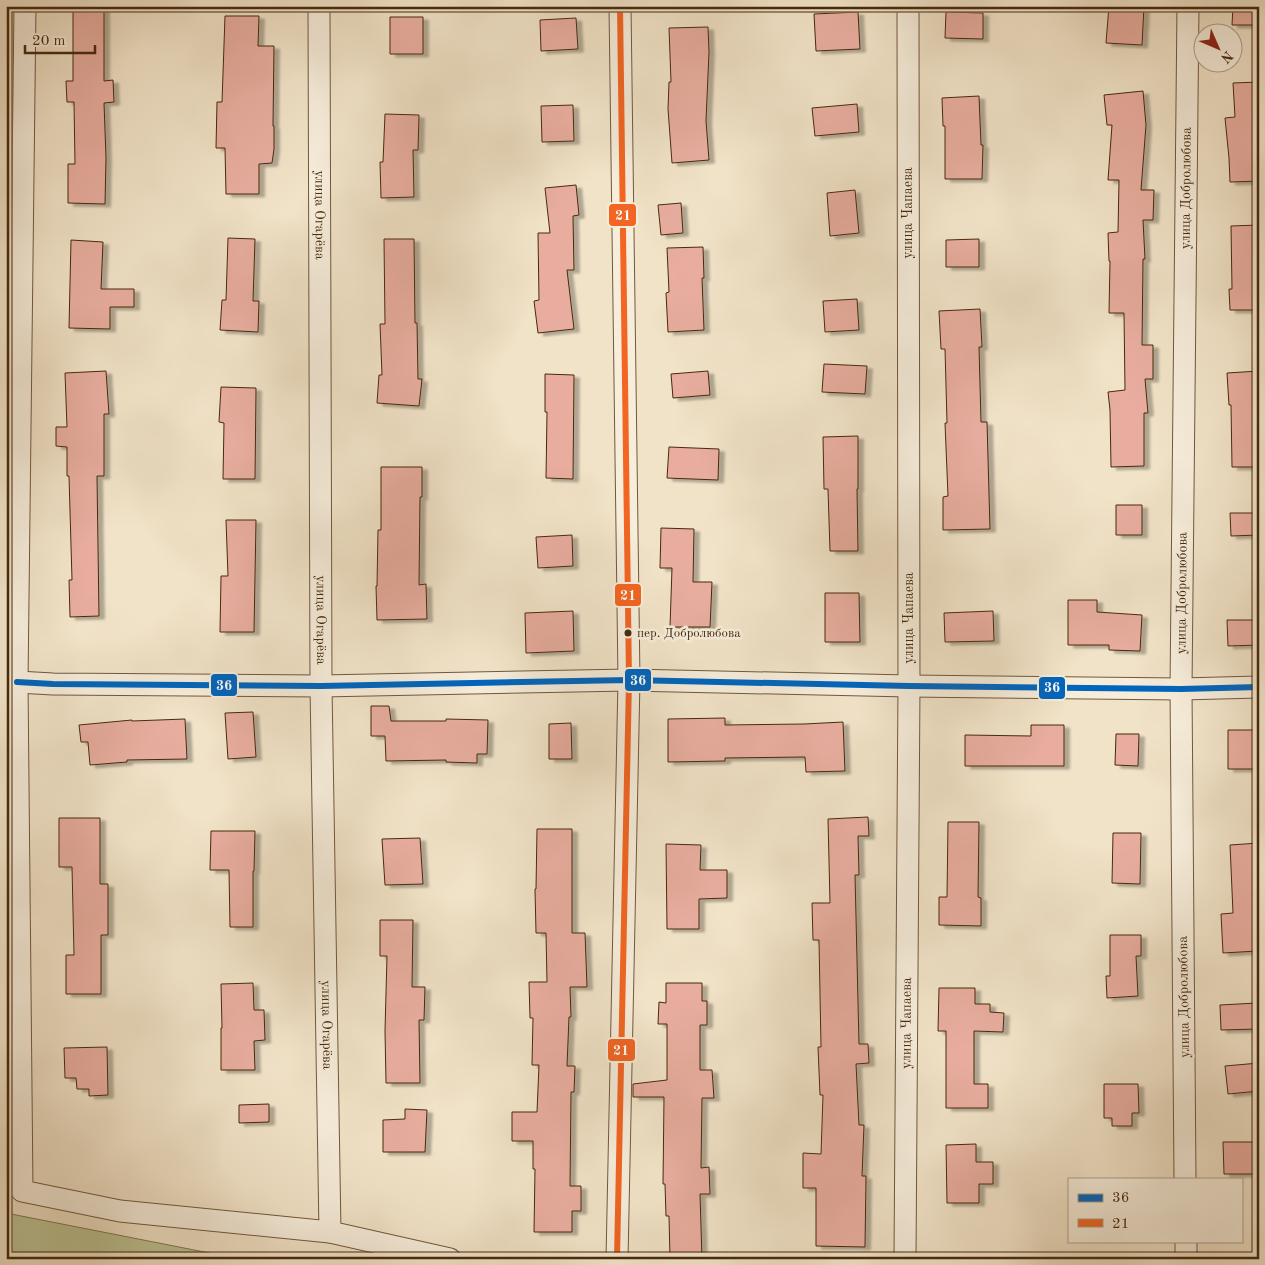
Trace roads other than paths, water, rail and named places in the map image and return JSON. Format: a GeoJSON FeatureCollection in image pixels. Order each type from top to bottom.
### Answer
{"type":"FeatureCollection","features":[{"type":"Feature","properties":{"kind":"street"},"geometry":{"type":"LineString","coordinates":[[25,6],[17,682],[18,1191],[120,1211],[330,1232],[450,1259]]}},
{"type":"Feature","properties":{"kind":"street","name":"улица Огарёва"},"geometry":{"type":"LineString","coordinates":[[319,6],[321,686],[330,1232]]}},
{"type":"Feature","properties":{"kind":"street"},"geometry":{"type":"LineString","coordinates":[[617,1259],[629,680],[620,6]]}},
{"type":"Feature","properties":{"kind":"street","name":"улица Чапаева"},"geometry":{"type":"LineString","coordinates":[[905,1259],[909,686],[908,6]]}},
{"type":"Feature","properties":{"kind":"street","name":"улица Добролюбова"},"geometry":{"type":"LineString","coordinates":[[1185,1178],[1181,690],[1188,6]]}},
{"type":"Feature","properties":{"kind":"street"},"geometry":{"type":"LineString","coordinates":[[17,682],[53,684],[321,686],[629,680],[1181,690],[1259,687]]}},
{"type":"Feature","properties":{"kind":"street"},"geometry":{"type":"LineString","coordinates":[[1186,1242],[1186,1259]]}},
{"type":"Feature","properties":{"kind":"place","name":"пер. Добролюбова"},"geometry":{"type":"Point","coordinates":[628,633]}}]}
